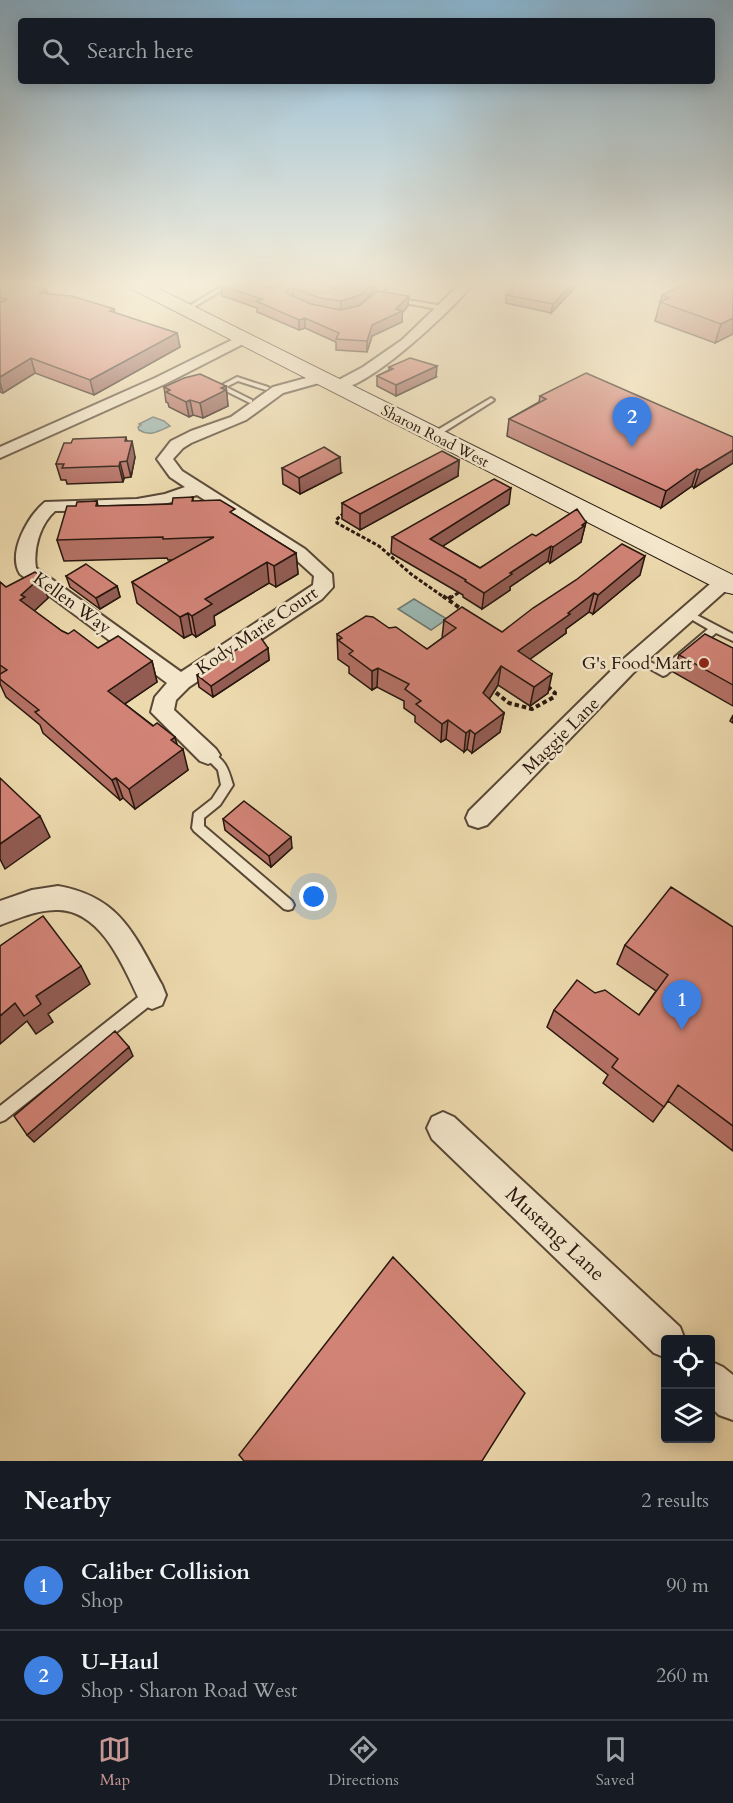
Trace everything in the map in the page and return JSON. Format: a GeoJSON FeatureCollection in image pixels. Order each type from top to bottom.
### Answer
{"type":"FeatureCollection","features":[{"type":"Feature","properties":{"kind":"main road","name":"Sharon Road West"},"geometry":{"type":"LineString","coordinates":[[273,353],[729,584]]}},
{"type":"Feature","properties":{"kind":"street"},"geometry":{"type":"LineString","coordinates":[[0,453],[160,381],[214,353]]}},
{"type":"Feature","properties":{"kind":"street","name":"Kody Marie Court"},"geometry":{"type":"LineString","coordinates":[[208,755],[162,712],[166,697],[181,682],[315,595],[323,587],[323,574],[299,554],[167,466],[165,459],[167,453],[184,441],[248,414],[249,400],[270,390],[301,382],[329,382],[394,353]]}},
{"type":"Feature","properties":{"kind":"street","name":"Kody Marie Court"},"geometry":{"type":"LineString","coordinates":[[270,390],[294,364]]}},
{"type":"Feature","properties":{"kind":"street","name":"Kellen Way"},"geometry":{"type":"LineString","coordinates":[[181,682],[27,570],[25,563],[35,522],[51,506],[137,504],[168,499],[199,488]]}},
{"type":"Feature","properties":{"kind":"street","name":"Maggie Lane"},"geometry":{"type":"LineString","coordinates":[[478,818],[637,658],[687,613],[729,584]]}},
{"type":"Feature","properties":{"kind":"street"},"geometry":{"type":"LineString","coordinates":[[0,913],[20,904],[58,899],[79,902],[100,912],[122,939],[152,995]]}},
{"type":"Feature","properties":{"kind":"street","name":"Mustang Lane"},"geometry":{"type":"LineString","coordinates":[[443,1128],[662,1335]]}},
{"type":"Feature","properties":{"kind":"street"},"geometry":{"type":"LineString","coordinates":[[715,1384],[733,1401]]}},
{"type":"Feature","properties":{"kind":"lane"},"geometry":{"type":"LineString","coordinates":[[250,385],[249,400],[221,387],[237,380],[270,390]]}},
{"type":"Feature","properties":{"kind":"lane"},"geometry":{"type":"LineString","coordinates":[[433,435],[490,400]]}},
{"type":"Feature","properties":{"kind":"lane"},"geometry":{"type":"LineString","coordinates":[[687,613],[733,638]]}},
{"type":"Feature","properties":{"kind":"lane"},"geometry":{"type":"LineString","coordinates":[[637,658],[663,673],[715,628]]}},
{"type":"Feature","properties":{"kind":"lane"},"geometry":{"type":"LineString","coordinates":[[208,755],[223,768],[227,785],[216,802],[198,816],[198,828],[288,906]]}},
{"type":"Feature","properties":{"kind":"lane"},"geometry":{"type":"LineString","coordinates":[[0,1115],[152,995]]}},
{"type":"Feature","properties":{"kind":"path"},"geometry":{"type":"LineString","coordinates":[[347,511],[339,516],[337,523],[379,546],[411,574],[470,615]]}},
{"type":"Feature","properties":{"kind":"path"},"geometry":{"type":"LineString","coordinates":[[448,599],[466,587]]}},
{"type":"Feature","properties":{"kind":"path"},"geometry":{"type":"LineString","coordinates":[[485,681],[498,696],[514,705],[532,710],[554,697],[555,693],[543,682]]}},
{"type":"Feature","properties":{"kind":"water"},"geometry":{"type":"Polygon","coordinates":[[[153,417],[170,426],[151,433],[139,430],[138,427],[141,425],[139,424],[153,417]]]}},
{"type":"Feature","properties":{"kind":"water"},"geometry":{"type":"Polygon","coordinates":[[[414,599],[447,619],[431,630],[398,609],[414,599]]]}},
{"type":"Feature","properties":{"kind":"building"},"geometry":{"type":"Polygon","coordinates":[[[0,353],[140,353],[90,380],[31,358],[0,377],[0,353]]]}},
{"type":"Feature","properties":{"kind":"building"},"geometry":{"type":"Polygon","coordinates":[[[410,358],[437,366],[396,385],[377,376],[393,369],[389,367],[410,358]]]}},
{"type":"Feature","properties":{"kind":"building"},"geometry":{"type":"Polygon","coordinates":[[[586,373],[733,437],[733,450],[700,470],[697,469],[666,491],[509,419],[546,399],[540,396],[586,373]]]}},
{"type":"Feature","properties":{"kind":"building"},"geometry":{"type":"Polygon","coordinates":[[[200,374],[226,386],[221,388],[226,390],[200,403],[190,400],[186,402],[166,392],[170,390],[164,387],[200,374]]]}},
{"type":"Feature","properties":{"kind":"building"},"geometry":{"type":"Polygon","coordinates":[[[126,437],[125,441],[132,441],[127,461],[120,462],[119,466],[62,468],[64,464],[56,464],[64,443],[71,443],[73,439],[126,437]]]}},
{"type":"Feature","properties":{"kind":"building"},"geometry":{"type":"Polygon","coordinates":[[[324,447],[340,457],[299,478],[282,468],[324,447]]]}},
{"type":"Feature","properties":{"kind":"building"},"geometry":{"type":"Polygon","coordinates":[[[442,451],[459,460],[360,514],[342,503],[442,451]]]}},
{"type":"Feature","properties":{"kind":"building"},"geometry":{"type":"Polygon","coordinates":[[[494,479],[511,488],[430,539],[480,568],[532,534],[536,536],[577,509],[586,522],[582,525],[584,526],[510,573],[512,574],[484,593],[392,537],[494,479]]]}},
{"type":"Feature","properties":{"kind":"building"},"geometry":{"type":"Polygon","coordinates":[[[193,497],[192,501],[220,500],[235,509],[230,512],[296,553],[274,566],[267,562],[205,599],[212,604],[192,616],[188,613],[180,617],[132,582],[214,537],[57,540],[67,506],[76,506],[77,502],[97,501],[96,506],[172,504],[173,498],[193,497]]]}},
{"type":"Feature","properties":{"kind":"building"},"geometry":{"type":"Polygon","coordinates":[[[622,544],[645,556],[598,595],[594,593],[568,613],[570,614],[518,651],[552,674],[534,687],[501,666],[483,693],[504,713],[475,734],[470,730],[466,733],[448,720],[442,724],[416,704],[421,701],[405,689],[409,684],[378,668],[372,671],[349,654],[353,651],[338,640],[342,638],[337,634],[366,616],[373,617],[389,628],[396,627],[427,649],[456,628],[444,620],[462,607],[502,632],[533,608],[576,580],[622,544]]]}},
{"type":"Feature","properties":{"kind":"building"},"geometry":{"type":"Polygon","coordinates":[[[86,564],[117,586],[96,598],[66,576],[86,564]]]}},
{"type":"Feature","properties":{"kind":"building"},"geometry":{"type":"Polygon","coordinates":[[[35,572],[41,577],[21,595],[25,597],[20,600],[62,631],[68,634],[74,630],[98,648],[118,636],[152,661],[108,691],[153,726],[157,723],[175,737],[171,740],[183,749],[129,789],[116,778],[112,780],[35,712],[39,710],[0,679],[0,674],[7,670],[0,665],[0,582],[6,587],[35,572]]]}},
{"type":"Feature","properties":{"kind":"building"},"geometry":{"type":"Polygon","coordinates":[[[705,634],[733,648],[733,685],[679,655],[705,634]]]}},
{"type":"Feature","properties":{"kind":"building"},"geometry":{"type":"Polygon","coordinates":[[[259,635],[268,648],[211,686],[197,675],[259,635]]]}},
{"type":"Feature","properties":{"kind":"building"},"geometry":{"type":"Polygon","coordinates":[[[0,778],[40,816],[0,844],[0,778]]]}},
{"type":"Feature","properties":{"kind":"building"},"geometry":{"type":"Polygon","coordinates":[[[244,801],[291,837],[269,856],[223,819],[244,801]]]}},
{"type":"Feature","properties":{"kind":"building"},"geometry":{"type":"Polygon","coordinates":[[[671,887],[733,927],[733,1126],[678,1085],[664,1107],[612,1067],[618,1059],[554,1010],[577,980],[595,993],[605,990],[639,1015],[668,975],[625,945],[671,887]]]}},
{"type":"Feature","properties":{"kind":"building"},"geometry":{"type":"Polygon","coordinates":[[[43,916],[81,966],[36,996],[41,1004],[24,1016],[15,1003],[0,1016],[0,946],[43,916]]]}},
{"type":"Feature","properties":{"kind":"building"},"geometry":{"type":"Polygon","coordinates":[[[115,1031],[129,1047],[27,1135],[14,1116],[115,1031]]]}},
{"type":"Feature","properties":{"kind":"building"},"geometry":{"type":"Polygon","coordinates":[[[393,1257],[525,1393],[482,1461],[244,1461],[239,1455],[393,1257]]]}},
{"type":"Feature","properties":{"kind":"place","name":"U-Haul"},"geometry":{"type":"Point","coordinates":[632,447]}},
{"type":"Feature","properties":{"kind":"place","name":"G's Food Mart"},"geometry":{"type":"Point","coordinates":[704,663]}},
{"type":"Feature","properties":{"kind":"place","name":"Caliber Collision"},"geometry":{"type":"Point","coordinates":[682,1030]}}]}
